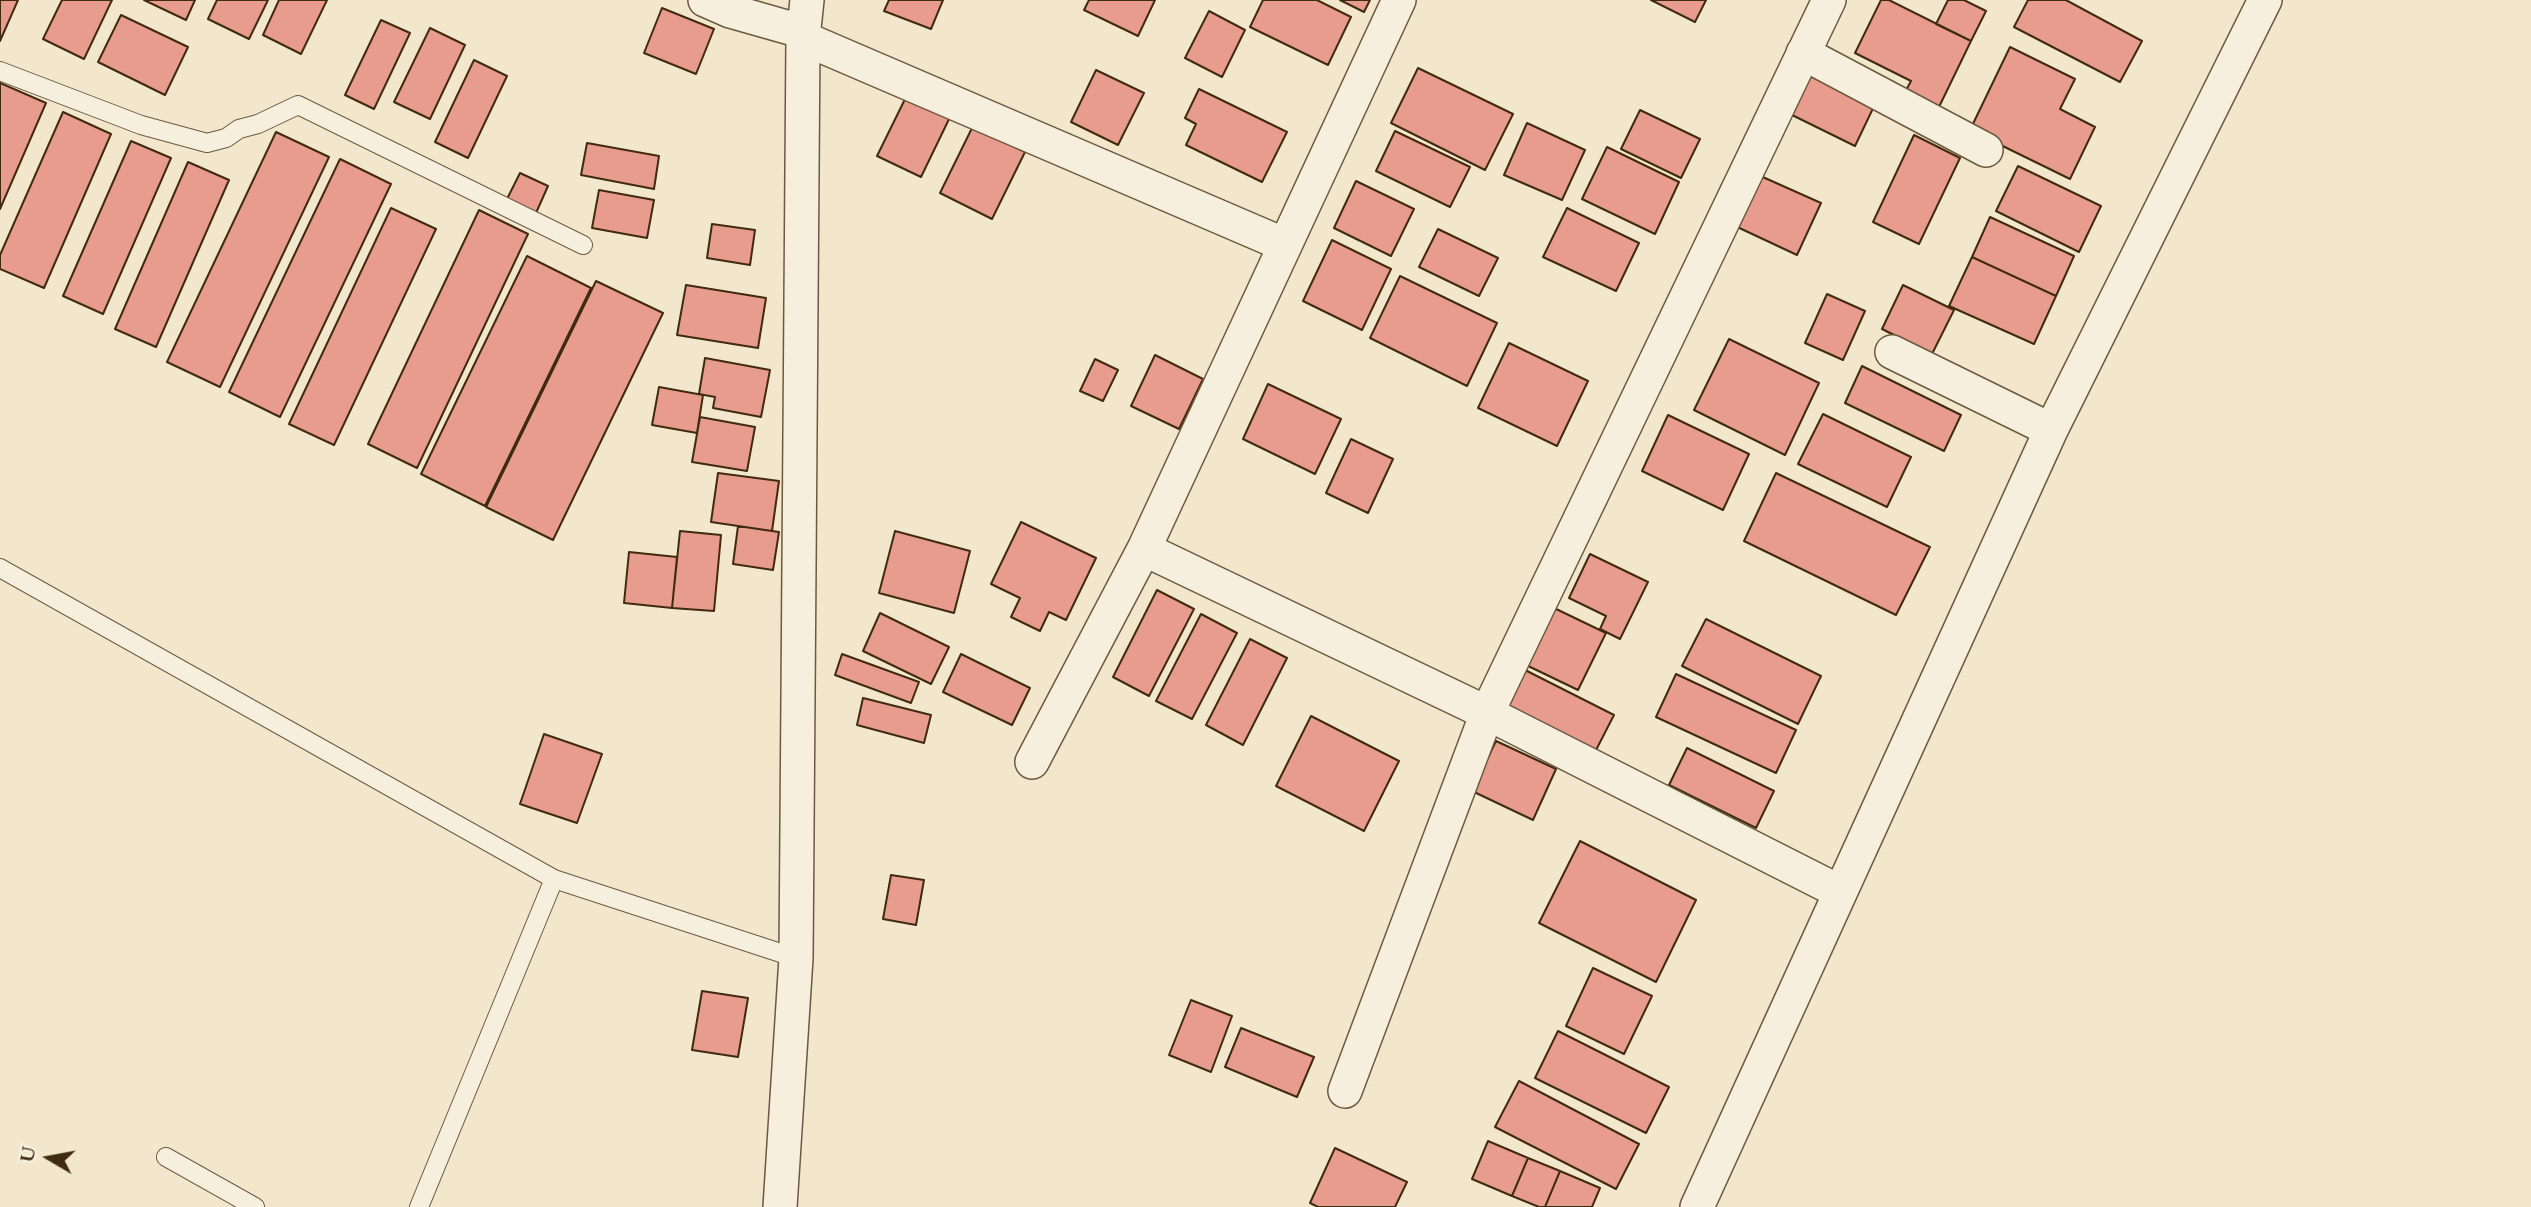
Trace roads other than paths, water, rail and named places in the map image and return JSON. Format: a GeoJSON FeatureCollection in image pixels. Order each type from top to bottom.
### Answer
{"type":"FeatureCollection","features":[{"type":"Feature","properties":{"kind":"street"},"geometry":{"type":"LineString","coordinates":[[705,0],[730,11],[805,23],[1285,245]]}},
{"type":"Feature","properties":{"kind":"street"},"geometry":{"type":"LineString","coordinates":[[1032,762],[1143,549],[1399,0]]}},
{"type":"Feature","properties":{"kind":"street"},"geometry":{"type":"LineString","coordinates":[[1345,1091],[1487,713],[1829,0]]}},
{"type":"Feature","properties":{"kind":"street"},"geometry":{"type":"LineString","coordinates":[[1697,1207],[2051,430],[2265,0]]}},
{"type":"Feature","properties":{"kind":"street"},"geometry":{"type":"LineString","coordinates":[[780,1207],[796,958],[805,23]]}},
{"type":"Feature","properties":{"kind":"street"},"geometry":{"type":"LineString","coordinates":[[1803,53],[1986,150]]}},
{"type":"Feature","properties":{"kind":"street"},"geometry":{"type":"LineString","coordinates":[[1892,352],[2051,430]]}},
{"type":"Feature","properties":{"kind":"street"},"geometry":{"type":"LineString","coordinates":[[1143,549],[1487,713],[1840,892]]}},
{"type":"Feature","properties":{"kind":"lane"},"geometry":{"type":"LineString","coordinates":[[0,71],[141,125],[207,143],[226,138],[239,129],[258,124],[298,105],[583,245]]}},
{"type":"Feature","properties":{"kind":"lane"},"geometry":{"type":"LineString","coordinates":[[0,568],[554,880],[796,958]]}},
{"type":"Feature","properties":{"kind":"lane"},"geometry":{"type":"LineString","coordinates":[[419,1207],[554,880]]}},
{"type":"Feature","properties":{"kind":"lane"},"geometry":{"type":"LineString","coordinates":[[166,1157],[255,1207]]}}]}
